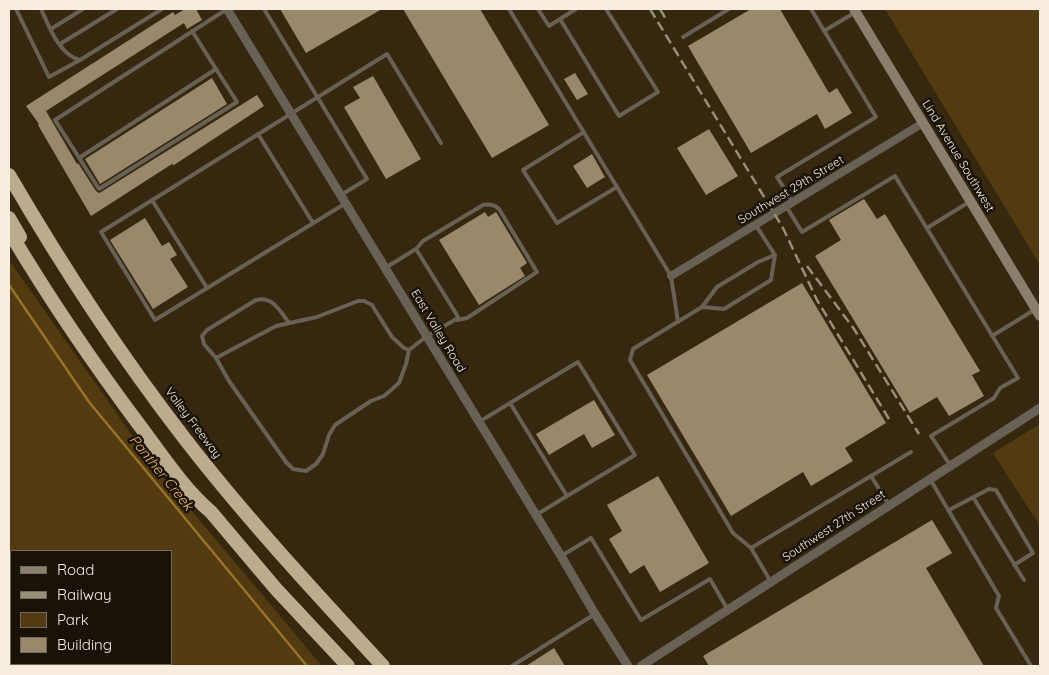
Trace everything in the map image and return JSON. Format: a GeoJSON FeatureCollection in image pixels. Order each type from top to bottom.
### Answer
{"type":"FeatureCollection","features":[{"type":"Feature","properties":{"kind":"highway","name":"Valley Freeway"},"geometry":{"type":"LineString","coordinates":[[9,175],[52,248],[115,344],[184,438],[287,561],[384,666]]}},
{"type":"Feature","properties":{"kind":"highway"},"geometry":{"type":"LineString","coordinates":[[9,218],[79,328],[128,399],[202,494],[211,512]]}},
{"type":"Feature","properties":{"kind":"highway"},"geometry":{"type":"LineString","coordinates":[[9,231],[67,323],[184,484],[199,502],[211,512],[276,589],[348,666]]}},
{"type":"Feature","properties":{"kind":"main road","name":"Lind Avenue Southwest"},"geometry":{"type":"LineString","coordinates":[[855,10],[1038,313]]}},
{"type":"Feature","properties":{"kind":"street","name":"East Valley Road"},"geometry":{"type":"LineString","coordinates":[[227,9],[561,556],[625,665]]}},
{"type":"Feature","properties":{"kind":"street","name":"Southwest 29th Street"},"geometry":{"type":"LineString","coordinates":[[671,276],[923,123]]}},
{"type":"Feature","properties":{"kind":"street","name":"Southwest 27th Street"},"geometry":{"type":"LineString","coordinates":[[641,666],[1040,408]]}},
{"type":"Feature","properties":{"kind":"lane"},"geometry":{"type":"LineString","coordinates":[[16,9],[49,77],[162,9]]}},
{"type":"Feature","properties":{"kind":"lane"},"geometry":{"type":"LineString","coordinates":[[41,9],[60,44],[68,54],[80,60]]}},
{"type":"Feature","properties":{"kind":"lane"},"geometry":{"type":"LineString","coordinates":[[70,9],[74,14]]}},
{"type":"Feature","properties":{"kind":"lane"},"geometry":{"type":"LineString","coordinates":[[51,29],[83,9]]}},
{"type":"Feature","properties":{"kind":"lane"},"geometry":{"type":"LineString","coordinates":[[60,44],[117,9]]}},
{"type":"Feature","properties":{"kind":"lane"},"geometry":{"type":"LineString","coordinates":[[192,31],[237,102],[99,189],[55,120],[192,31],[227,9]]}},
{"type":"Feature","properties":{"kind":"lane"},"geometry":{"type":"LineString","coordinates":[[264,9],[318,97],[368,179],[313,223],[155,320],[101,232],[291,113],[318,97],[388,54],[442,143]]}},
{"type":"Feature","properties":{"kind":"lane"},"geometry":{"type":"LineString","coordinates":[[509,9],[671,276],[678,322]]}},
{"type":"Feature","properties":{"kind":"lane"},"geometry":{"type":"LineString","coordinates":[[538,9],[549,26],[576,9]]}},
{"type":"Feature","properties":{"kind":"lane"},"geometry":{"type":"LineString","coordinates":[[560,19],[619,116],[658,92],[606,9]]}},
{"type":"Feature","properties":{"kind":"lane"},"geometry":{"type":"LineString","coordinates":[[683,37],[729,9]]}},
{"type":"Feature","properties":{"kind":"lane"},"geometry":{"type":"LineString","coordinates":[[811,9],[876,117],[777,177],[802,232],[895,176],[1018,378],[1000,388],[994,398],[931,436],[950,466]]}},
{"type":"Feature","properties":{"kind":"lane"},"geometry":{"type":"LineString","coordinates":[[824,31],[855,10]]}},
{"type":"Feature","properties":{"kind":"lane"},"geometry":{"type":"LineString","coordinates":[[79,158],[216,69]]}},
{"type":"Feature","properties":{"kind":"lane"},"geometry":{"type":"LineString","coordinates":[[584,132],[524,170],[557,223],[617,187]]}},
{"type":"Feature","properties":{"kind":"lane"},"geometry":{"type":"LineString","coordinates":[[258,134],[313,223]]}},
{"type":"Feature","properties":{"kind":"lane"},"geometry":{"type":"LineString","coordinates":[[152,200],[207,288]]}},
{"type":"Feature","properties":{"kind":"lane"},"geometry":{"type":"LineString","coordinates":[[927,228],[971,201]]}},
{"type":"Feature","properties":{"kind":"lane"},"geometry":{"type":"LineString","coordinates":[[289,324],[279,309],[270,301],[263,299],[256,300],[207,330],[202,336],[204,344],[216,358],[229,381],[286,462],[293,469],[306,471],[316,464],[323,454],[329,434],[335,425],[371,401],[384,396],[399,383],[410,350],[442,326],[455,320],[467,318],[537,272],[499,209],[492,205],[478,208],[423,241],[416,249],[385,268]]}},
{"type":"Feature","properties":{"kind":"lane"},"geometry":{"type":"LineString","coordinates":[[702,307],[724,309],[771,280],[775,255],[756,224]]}},
{"type":"Feature","properties":{"kind":"lane"},"geometry":{"type":"LineString","coordinates":[[416,249],[457,314],[458,318],[455,320]]}},
{"type":"Feature","properties":{"kind":"lane"},"geometry":{"type":"LineString","coordinates":[[771,582],[751,548],[733,533],[630,360],[633,350],[702,307],[716,287],[758,262],[775,255]]}},
{"type":"Feature","properties":{"kind":"lane"},"geometry":{"type":"LineString","coordinates":[[216,358],[276,326],[317,317],[358,301],[364,301],[372,305],[392,337],[404,348],[410,350]]}},
{"type":"Feature","properties":{"kind":"lane"},"geometry":{"type":"LineString","coordinates":[[992,336],[1038,313]]}},
{"type":"Feature","properties":{"kind":"lane"},"geometry":{"type":"LineString","coordinates":[[479,422],[578,362],[635,455],[536,515]]}},
{"type":"Feature","properties":{"kind":"lane"},"geometry":{"type":"LineString","coordinates":[[510,403],[567,496]]}},
{"type":"Feature","properties":{"kind":"lane"},"geometry":{"type":"LineString","coordinates":[[751,548],[911,452]]}},
{"type":"Feature","properties":{"kind":"lane"},"geometry":{"type":"LineString","coordinates":[[871,476],[889,505]]}},
{"type":"Feature","properties":{"kind":"lane"},"geometry":{"type":"LineString","coordinates":[[930,479],[1000,596],[996,608],[1031,666]]}},
{"type":"Feature","properties":{"kind":"lane"},"geometry":{"type":"LineString","coordinates":[[948,510],[989,489],[996,490],[1033,553],[1014,565]]}},
{"type":"Feature","properties":{"kind":"lane"},"geometry":{"type":"LineString","coordinates":[[974,497],[1024,580]]}},
{"type":"Feature","properties":{"kind":"lane"},"geometry":{"type":"LineString","coordinates":[[561,556],[592,538],[641,620],[710,579],[728,610]]}},
{"type":"Feature","properties":{"kind":"lane"},"geometry":{"type":"LineString","coordinates":[[512,666],[595,614]]}},
{"type":"Feature","properties":{"kind":"green space"},"geometry":{"type":"Polygon","coordinates":[[[885,9],[1040,9],[1040,265],[885,9]]]}},
{"type":"Feature","properties":{"kind":"green space"},"geometry":{"type":"Polygon","coordinates":[[[9,260],[150,461],[322,666],[44,665],[172,665],[172,550],[10,550],[10,626],[9,260]]]}},
{"type":"Feature","properties":{"kind":"green space"},"geometry":{"type":"Polygon","coordinates":[[[1040,424],[1040,526],[993,453],[1040,424]]]}},
{"type":"Feature","properties":{"kind":"building"},"geometry":{"type":"Polygon","coordinates":[[[185,9],[196,9],[202,20],[187,29],[184,23],[46,111],[77,164],[96,191],[101,192],[257,95],[264,106],[91,216],[39,124],[26,106],[173,12],[175,15],[185,9]]]}},
{"type":"Feature","properties":{"kind":"building"},"geometry":{"type":"Polygon","coordinates":[[[280,9],[382,9],[306,53],[280,9]]]}},
{"type":"Feature","properties":{"kind":"building"},"geometry":{"type":"Polygon","coordinates":[[[403,9],[480,9],[549,125],[492,158],[403,9]]]}},
{"type":"Feature","properties":{"kind":"building"},"geometry":{"type":"Polygon","coordinates":[[[751,9],[780,9],[829,93],[837,88],[852,113],[825,129],[817,114],[751,153],[688,46],[751,9]]]}},
{"type":"Feature","properties":{"kind":"building"},"geometry":{"type":"Polygon","coordinates":[[[575,73],[588,94],[577,100],[564,79],[575,73]]]}},
{"type":"Feature","properties":{"kind":"building"},"geometry":{"type":"Polygon","coordinates":[[[373,76],[421,159],[386,179],[344,107],[360,98],[353,87],[373,76]]]}},
{"type":"Feature","properties":{"kind":"building"},"geometry":{"type":"Polygon","coordinates":[[[212,78],[227,104],[100,184],[85,159],[212,78]]]}},
{"type":"Feature","properties":{"kind":"building"},"geometry":{"type":"Polygon","coordinates":[[[709,129],[738,176],[706,195],[677,148],[709,129]]]}},
{"type":"Feature","properties":{"kind":"building"},"geometry":{"type":"Polygon","coordinates":[[[592,154],[605,177],[587,188],[573,166],[592,154]]]}},
{"type":"Feature","properties":{"kind":"building"},"geometry":{"type":"Polygon","coordinates":[[[864,199],[877,219],[885,214],[980,371],[972,375],[984,396],[949,416],[937,397],[910,413],[815,256],[841,240],[829,220],[864,199]]]}},
{"type":"Feature","properties":{"kind":"building"},"geometry":{"type":"Polygon","coordinates":[[[485,212],[488,217],[496,212],[527,263],[520,268],[525,276],[479,305],[439,240],[485,212]]]}},
{"type":"Feature","properties":{"kind":"building"},"geometry":{"type":"Polygon","coordinates":[[[145,218],[162,246],[169,242],[177,255],[170,259],[188,287],[153,309],[110,240],[145,218]]]}},
{"type":"Feature","properties":{"kind":"building"},"geometry":{"type":"Polygon","coordinates":[[[802,283],[886,423],[845,448],[853,461],[811,486],[803,472],[731,516],[647,375],[802,283]]]}},
{"type":"Feature","properties":{"kind":"building"},"geometry":{"type":"Polygon","coordinates":[[[594,400],[615,435],[592,448],[584,434],[549,455],[536,434],[594,400]]]}},
{"type":"Feature","properties":{"kind":"building"},"geometry":{"type":"Polygon","coordinates":[[[658,476],[709,563],[660,592],[644,565],[630,574],[609,539],[622,531],[607,505],[658,476]]]}},
{"type":"Feature","properties":{"kind":"building"},"geometry":{"type":"Polygon","coordinates":[[[932,520],[952,553],[926,568],[984,666],[709,666],[703,656],[932,520]]]}},
{"type":"Feature","properties":{"kind":"building"},"geometry":{"type":"Polygon","coordinates":[[[554,648],[565,666],[526,666],[554,648]]]}},
{"type":"Feature","properties":{"kind":"waterway","name":"Panther Creek"},"geometry":{"type":"LineString","coordinates":[[9,285],[89,402],[307,666]]}},
{"type":"Feature","properties":{"kind":"railway"},"geometry":{"type":"LineString","coordinates":[[650,9],[783,228],[817,300],[889,419]]}},
{"type":"Feature","properties":{"kind":"railway"},"geometry":{"type":"LineString","coordinates":[[660,9],[667,21]]}},
{"type":"Feature","properties":{"kind":"railway"},"geometry":{"type":"LineString","coordinates":[[807,266],[854,329],[919,434]]}}]}
